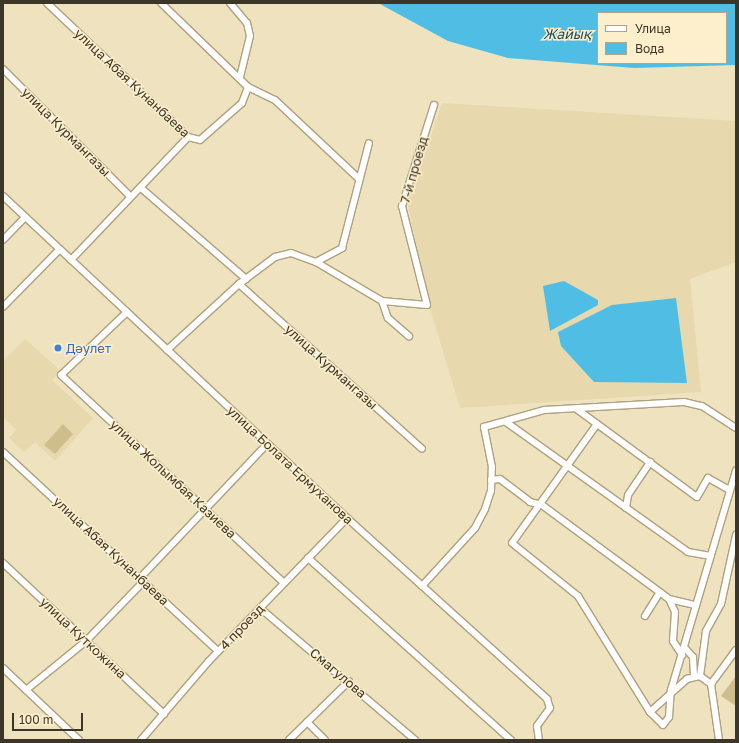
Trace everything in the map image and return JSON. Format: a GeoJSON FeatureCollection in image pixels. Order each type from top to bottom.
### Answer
{"type":"FeatureCollection","features":[{"type":"Feature","properties":{"kind":"street","name":"улица Абая Кунанбаева"},"geometry":{"type":"LineString","coordinates":[[47,3],[188,137],[200,140],[242,104],[248,87]]}},
{"type":"Feature","properties":{"kind":"street"},"geometry":{"type":"LineString","coordinates":[[161,3],[240,77],[248,87],[275,100],[359,179]]}},
{"type":"Feature","properties":{"kind":"street"},"geometry":{"type":"LineString","coordinates":[[230,3],[247,23],[250,36],[240,77]]}},
{"type":"Feature","properties":{"kind":"street","name":"улица Курмангазы"},"geometry":{"type":"LineString","coordinates":[[3,69],[130,196]]}},
{"type":"Feature","properties":{"kind":"street","name":"7-й проезд"},"geometry":{"type":"LineString","coordinates":[[382,301],[427,305],[402,206],[434,105]]}},
{"type":"Feature","properties":{"kind":"street"},"geometry":{"type":"LineString","coordinates":[[71,260],[130,196],[141,188],[188,137]]}},
{"type":"Feature","properties":{"kind":"street"},"geometry":{"type":"LineString","coordinates":[[316,262],[342,248],[369,143]]}},
{"type":"Feature","properties":{"kind":"street"},"geometry":{"type":"LineString","coordinates":[[141,188],[246,279]]}},
{"type":"Feature","properties":{"kind":"street","name":"улица Болата Ермуханова"},"geometry":{"type":"LineString","coordinates":[[3,196],[347,518],[547,699],[550,708],[537,726],[539,740]]}},
{"type":"Feature","properties":{"kind":"street"},"geometry":{"type":"LineString","coordinates":[[3,240],[25,217]]}},
{"type":"Feature","properties":{"kind":"street"},"geometry":{"type":"LineString","coordinates":[[3,307],[60,249]]}},
{"type":"Feature","properties":{"kind":"street"},"geometry":{"type":"LineString","coordinates":[[167,350],[239,284],[275,256],[291,253],[316,262],[382,301],[388,318],[409,336]]}},
{"type":"Feature","properties":{"kind":"street","name":"улица Курмангазы"},"geometry":{"type":"LineString","coordinates":[[239,284],[422,449]]}},
{"type":"Feature","properties":{"kind":"street","name":"улица Жолымбая Казиева"},"geometry":{"type":"LineString","coordinates":[[127,312],[61,375],[284,583]]}},
{"type":"Feature","properties":{"kind":"street"},"geometry":{"type":"LineString","coordinates":[[422,586],[475,528],[485,509],[491,480],[484,427],[544,410],[598,410],[618,403],[684,402],[702,406],[736,428]]}},
{"type":"Feature","properties":{"kind":"street"},"geometry":{"type":"LineString","coordinates":[[578,410],[697,497],[708,478],[730,490]]}},
{"type":"Feature","properties":{"kind":"street"},"geometry":{"type":"LineString","coordinates":[[506,422],[688,552],[710,556]]}},
{"type":"Feature","properties":{"kind":"street"},"geometry":{"type":"LineString","coordinates":[[597,424],[537,504],[514,538],[513,547],[578,596],[650,712],[658,722],[667,723],[671,690],[736,470]]}},
{"type":"Feature","properties":{"kind":"street"},"geometry":{"type":"LineString","coordinates":[[26,690],[86,641],[267,444]]}},
{"type":"Feature","properties":{"kind":"street","name":"улица Абая Кунанбаева"},"geometry":{"type":"LineString","coordinates":[[3,452],[142,579],[218,651]]}},
{"type":"Feature","properties":{"kind":"street"},"geometry":{"type":"LineString","coordinates":[[626,508],[628,495],[650,462]]}},
{"type":"Feature","properties":{"kind":"street"},"geometry":{"type":"LineString","coordinates":[[491,480],[500,479],[669,599],[696,605]]}},
{"type":"Feature","properties":{"kind":"street","name":"4 проезд"},"geometry":{"type":"LineString","coordinates":[[141,740],[218,651],[347,518]]}},
{"type":"Feature","properties":{"kind":"street"},"geometry":{"type":"LineString","coordinates":[[697,676],[706,631],[721,604],[736,535]]}},
{"type":"Feature","properties":{"kind":"street"},"geometry":{"type":"LineString","coordinates":[[308,558],[511,740]]}},
{"type":"Feature","properties":{"kind":"street","name":"улица Куткожина"},"geometry":{"type":"LineString","coordinates":[[3,563],[164,714]]}},
{"type":"Feature","properties":{"kind":"street"},"geometry":{"type":"LineString","coordinates":[[645,616],[660,592]]}},
{"type":"Feature","properties":{"kind":"street"},"geometry":{"type":"LineString","coordinates":[[669,599],[675,612],[673,640],[682,655]]}},
{"type":"Feature","properties":{"kind":"street","name":"Смагулова"},"geometry":{"type":"LineString","coordinates":[[260,608],[349,681],[415,740]]}},
{"type":"Feature","properties":{"kind":"street"},"geometry":{"type":"LineString","coordinates":[[684,647],[692,657],[697,676],[711,684]]}},
{"type":"Feature","properties":{"kind":"street"},"geometry":{"type":"LineString","coordinates":[[719,740],[711,684],[736,650]]}},
{"type":"Feature","properties":{"kind":"street"},"geometry":{"type":"LineString","coordinates":[[3,668],[79,740]]}},
{"type":"Feature","properties":{"kind":"street"},"geometry":{"type":"LineString","coordinates":[[650,712],[671,690],[697,676]]}},
{"type":"Feature","properties":{"kind":"street"},"geometry":{"type":"LineString","coordinates":[[289,740],[349,681]]}},
{"type":"Feature","properties":{"kind":"street"},"geometry":{"type":"LineString","coordinates":[[307,722],[325,740]]}},
{"type":"Feature","properties":{"kind":"shaded area"},"geometry":{"type":"Polygon","coordinates":[[[442,103],[736,121],[736,262],[690,279],[701,392],[460,408],[429,305],[408,205],[442,103]]]}},
{"type":"Feature","properties":{"kind":"shaded area"},"geometry":{"type":"Polygon","coordinates":[[[25,339],[61,371],[52,380],[93,418],[55,461],[35,442],[24,452],[9,438],[16,430],[3,417],[3,361],[25,339]]]}},
{"type":"Feature","properties":{"kind":"shaded area"},"geometry":{"type":"Polygon","coordinates":[[[63,424],[73,434],[55,454],[44,445],[63,424]]]}},
{"type":"Feature","properties":{"kind":"shaded area"},"geometry":{"type":"Polygon","coordinates":[[[736,676],[736,706],[721,696],[736,676]]]}},
{"type":"Feature","properties":{"kind":"water","name":"Жайық"},"geometry":{"type":"Polygon","coordinates":[[[378,3],[736,3],[736,65],[634,68],[508,58],[448,41],[378,3]]]}},
{"type":"Feature","properties":{"kind":"water"},"geometry":{"type":"Polygon","coordinates":[[[564,281],[598,300],[598,305],[550,331],[543,286],[564,281]]]}},
{"type":"Feature","properties":{"kind":"water"},"geometry":{"type":"Polygon","coordinates":[[[676,298],[687,383],[594,382],[561,346],[558,332],[612,305],[676,298]]]}},
{"type":"Feature","properties":{"kind":"place","name":"Дәулет"},"geometry":{"type":"Point","coordinates":[58,348]}}]}
